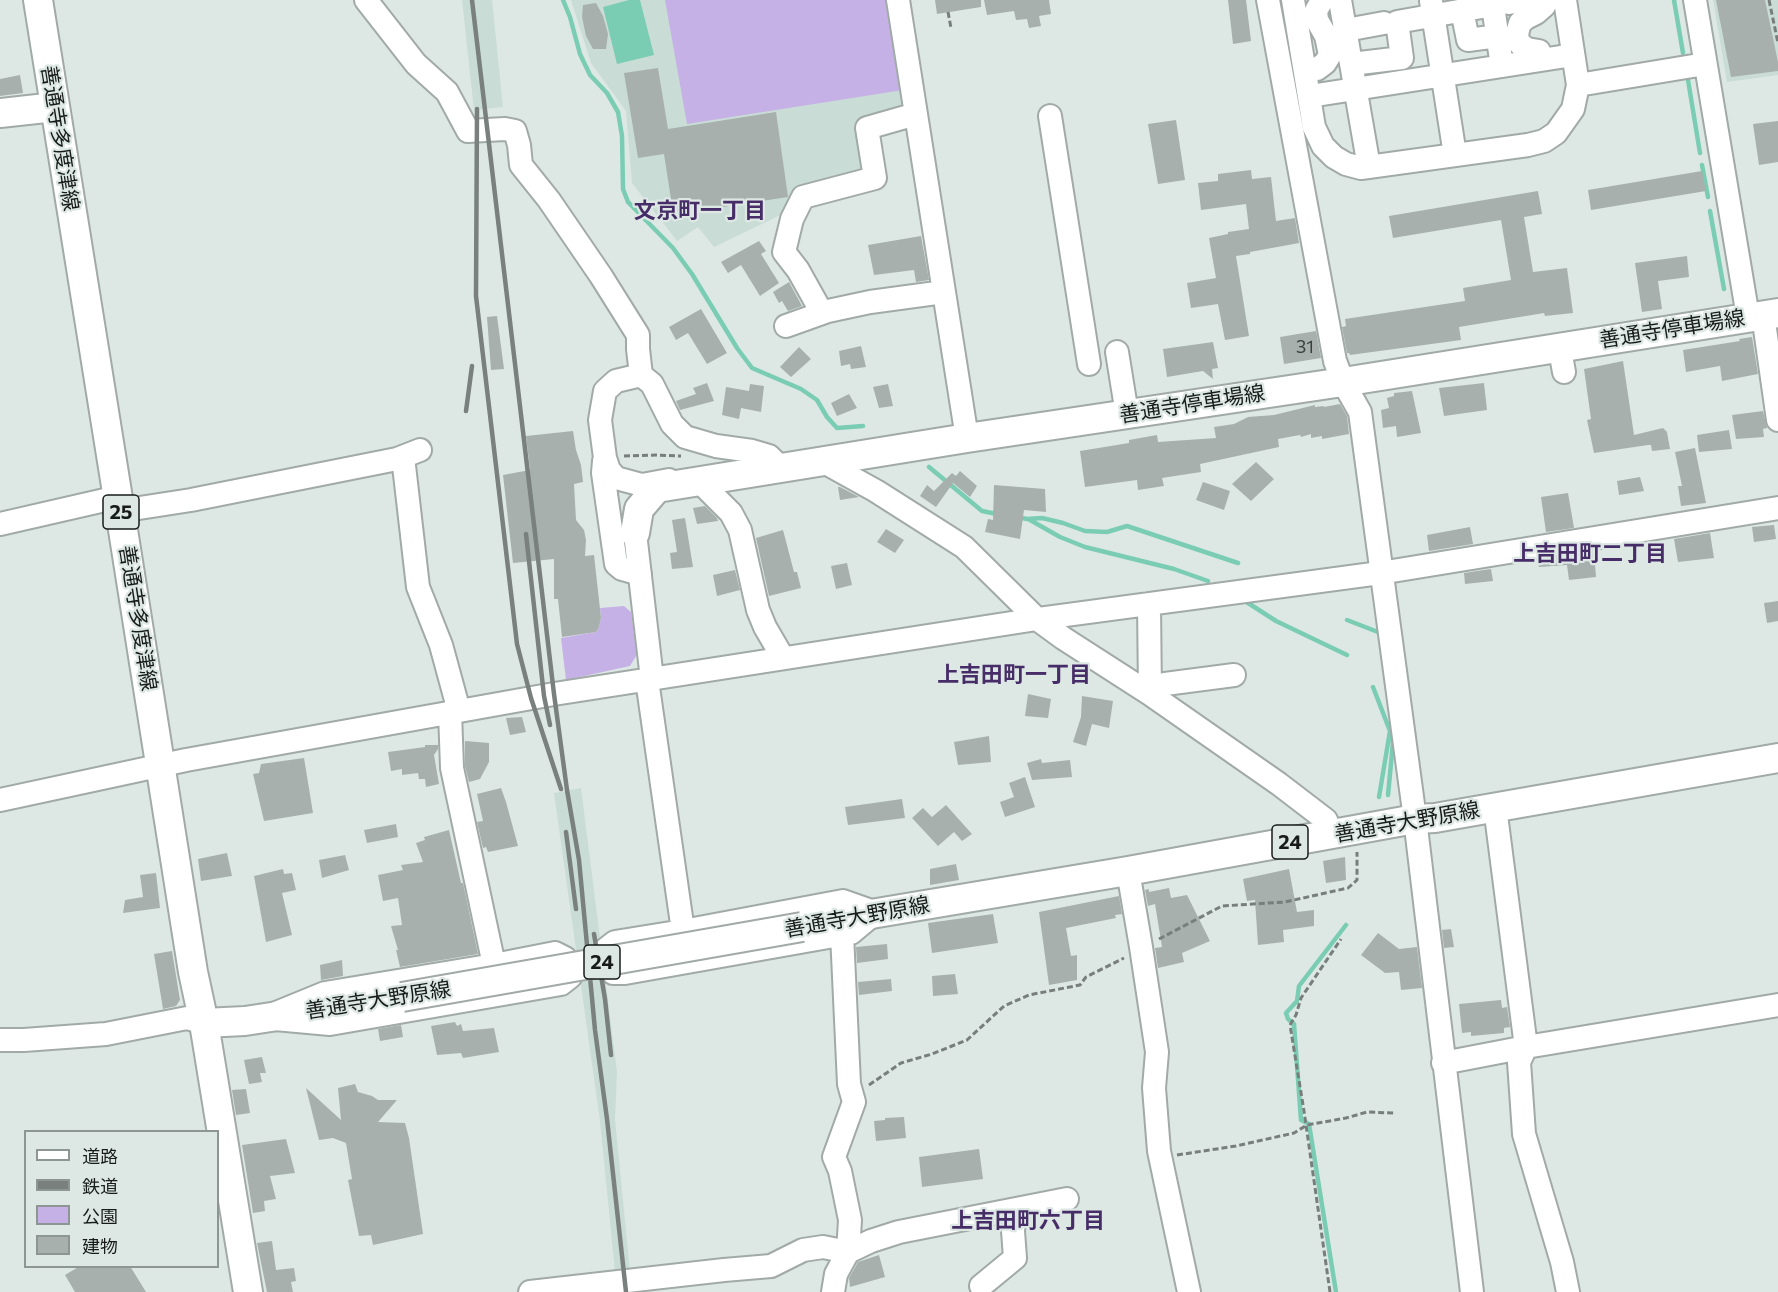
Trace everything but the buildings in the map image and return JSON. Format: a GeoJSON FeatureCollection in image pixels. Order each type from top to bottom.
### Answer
{"type":"FeatureCollection","features":[{"type":"Feature","properties":{"kind":"main road","name":"善通寺多度津線"},"geometry":{"type":"LineString","coordinates":[[38,0],[193,972],[204,1023]]}},
{"type":"Feature","properties":{"kind":"main road"},"geometry":{"type":"LineString","coordinates":[[0,113],[55,107]]}},
{"type":"Feature","properties":{"kind":"main road","name":"善通寺停車場線"},"geometry":{"type":"LineString","coordinates":[[635,533],[639,509],[657,488],[734,461],[782,468],[1763,315]]}},
{"type":"Feature","properties":{"kind":"main road","name":"善通寺大野原線"},"geometry":{"type":"LineString","coordinates":[[204,1023],[244,1021],[402,997],[1128,871],[1344,840],[1415,819],[1435,818],[1778,758]]}},
{"type":"Feature","properties":{"kind":"main road"},"geometry":{"type":"LineString","coordinates":[[204,1023],[248,1292]]}},
{"type":"Feature","properties":{"kind":"street"},"geometry":{"type":"LineString","coordinates":[[366,0],[416,64],[447,92],[468,131],[506,129],[515,131],[521,165],[549,200],[638,335],[640,375],[652,384],[672,424],[685,437],[716,446],[734,461]]}},
{"type":"Feature","properties":{"kind":"street"},"geometry":{"type":"LineString","coordinates":[[898,0],[913,50],[916,114],[967,438]]}},
{"type":"Feature","properties":{"kind":"street"},"geometry":{"type":"LineString","coordinates":[[1268,0],[1335,361],[1342,382],[1360,412],[1415,819],[1472,1292]]}},
{"type":"Feature","properties":{"kind":"street"},"geometry":{"type":"LineString","coordinates":[[1293,0],[1314,127],[1323,146],[1334,157],[1346,164],[1362,168],[1528,145],[1544,141],[1556,133],[1573,109],[1578,85],[1565,0]]}},
{"type":"Feature","properties":{"kind":"street"},"geometry":{"type":"LineString","coordinates":[[1305,69],[1317,69],[1330,55],[1326,36],[1320,26],[1316,11],[1322,0]]}},
{"type":"Feature","properties":{"kind":"street"},"geometry":{"type":"LineString","coordinates":[[1341,0],[1369,167]]}},
{"type":"Feature","properties":{"kind":"street"},"geometry":{"type":"LineString","coordinates":[[1695,0],[1705,64],[1763,315],[1778,420]]}},
{"type":"Feature","properties":{"kind":"street"},"geometry":{"type":"LineString","coordinates":[[1351,64],[1402,58],[1397,22],[1432,8],[1462,10],[1519,3]]}},
{"type":"Feature","properties":{"kind":"street"},"geometry":{"type":"LineString","coordinates":[[1519,3],[1539,56]]}},
{"type":"Feature","properties":{"kind":"street"},"geometry":{"type":"LineString","coordinates":[[1502,66],[1498,36],[1519,3]]}},
{"type":"Feature","properties":{"kind":"street"},"geometry":{"type":"LineString","coordinates":[[1432,8],[1455,155]]}},
{"type":"Feature","properties":{"kind":"street"},"geometry":{"type":"LineString","coordinates":[[1462,10],[1468,40],[1498,36]]}},
{"type":"Feature","properties":{"kind":"street"},"geometry":{"type":"LineString","coordinates":[[1346,30],[1384,23]]}},
{"type":"Feature","properties":{"kind":"street"},"geometry":{"type":"LineString","coordinates":[[1310,96],[1502,66],[1539,56],[1573,55]]}},
{"type":"Feature","properties":{"kind":"street"},"geometry":{"type":"LineString","coordinates":[[1578,85],[1705,64]]}},
{"type":"Feature","properties":{"kind":"street"},"geometry":{"type":"LineString","coordinates":[[822,314],[798,270],[784,252],[792,219],[803,197],[875,178],[867,128],[916,114]]}},
{"type":"Feature","properties":{"kind":"street"},"geometry":{"type":"LineString","coordinates":[[1050,116],[1089,364]]}},
{"type":"Feature","properties":{"kind":"street"},"geometry":{"type":"LineString","coordinates":[[786,326],[870,302],[944,292]]}},
{"type":"Feature","properties":{"kind":"street"},"geometry":{"type":"LineString","coordinates":[[1117,352],[1127,414]]}},
{"type":"Feature","properties":{"kind":"street"},"geometry":{"type":"LineString","coordinates":[[640,375],[616,381],[605,391],[600,420],[610,457],[609,470],[621,481],[642,485],[692,474],[731,513],[740,530],[758,610],[783,658]]}},
{"type":"Feature","properties":{"kind":"street"},"geometry":{"type":"LineString","coordinates":[[0,524],[119,504],[191,500],[397,459],[412,453],[418,587],[441,645],[455,712],[452,768],[494,966]]}},
{"type":"Feature","properties":{"kind":"street"},"geometry":{"type":"LineString","coordinates":[[610,457],[603,473],[616,564],[622,569],[640,574]]}},
{"type":"Feature","properties":{"kind":"street"},"geometry":{"type":"LineString","coordinates":[[822,461],[876,491],[964,547],[1037,619],[1150,694],[1318,813],[1344,840]]}},
{"type":"Feature","properties":{"kind":"street"},"geometry":{"type":"LineString","coordinates":[[0,800],[160,765],[650,679],[1037,619],[1380,573],[1587,532],[1778,508]]}},
{"type":"Feature","properties":{"kind":"street"},"geometry":{"type":"LineString","coordinates":[[635,533],[650,679],[684,931]]}},
{"type":"Feature","properties":{"kind":"street"},"geometry":{"type":"LineString","coordinates":[[1149,604],[1150,694]]}},
{"type":"Feature","properties":{"kind":"street"},"geometry":{"type":"LineString","coordinates":[[1150,694],[1165,684],[1234,675]]}},
{"type":"Feature","properties":{"kind":"street"},"geometry":{"type":"LineString","coordinates":[[1495,807],[1526,1047],[1519,1062],[1524,1134],[1562,1262],[1568,1292]]}},
{"type":"Feature","properties":{"kind":"street"},"geometry":{"type":"LineString","coordinates":[[1128,871],[1157,1052],[1154,1088],[1160,1158],[1189,1292]]}},
{"type":"Feature","properties":{"kind":"street"},"geometry":{"type":"LineString","coordinates":[[843,901],[877,913],[851,933],[625,973],[613,973],[606,950],[615,942],[843,901]]}},
{"type":"Feature","properties":{"kind":"street"},"geometry":{"type":"LineString","coordinates":[[833,1292],[836,1274],[848,1252],[850,1221],[840,1171],[834,1156],[854,1102],[849,1084],[842,934]]}},
{"type":"Feature","properties":{"kind":"street"},"geometry":{"type":"LineString","coordinates":[[555,953],[565,958],[570,977],[561,984],[330,1024],[264,1018],[325,993],[494,966],[555,953]]}},
{"type":"Feature","properties":{"kind":"street"},"geometry":{"type":"LineString","coordinates":[[1443,1063],[1778,1005]]}},
{"type":"Feature","properties":{"kind":"street"},"geometry":{"type":"LineString","coordinates":[[0,1040],[106,1034],[186,1018],[204,1023]]}},
{"type":"Feature","properties":{"kind":"street"},"geometry":{"type":"LineString","coordinates":[[530,1292],[771,1266],[803,1250],[823,1246],[848,1252],[871,1240],[899,1232],[1067,1199]]}},
{"type":"Feature","properties":{"kind":"street"},"geometry":{"type":"LineString","coordinates":[[981,1286],[1015,1258],[1013,1238],[1015,1210]]}},
{"type":"Feature","properties":{"kind":"path"},"geometry":{"type":"LineString","coordinates":[[1769,0],[1778,43]]}},
{"type":"Feature","properties":{"kind":"path"},"geometry":{"type":"LineString","coordinates":[[950,15],[951,28]]}},
{"type":"Feature","properties":{"kind":"path"},"geometry":{"type":"LineString","coordinates":[[610,457],[656,455],[692,474]]}},
{"type":"Feature","properties":{"kind":"path"},"geometry":{"type":"LineString","coordinates":[[854,1102],[868,1085],[901,1063],[967,1040],[1004,1006],[1029,995],[1080,985],[1086,977],[1222,906],[1285,902],[1348,888],[1357,880],[1344,840]]}},
{"type":"Feature","properties":{"kind":"path"},"geometry":{"type":"LineString","coordinates":[[1330,1292],[1308,1126],[1290,1025],[1301,998],[1341,939]]}},
{"type":"Feature","properties":{"kind":"path"},"geometry":{"type":"LineString","coordinates":[[1160,1158],[1236,1146],[1294,1133],[1308,1126],[1346,1119],[1367,1112],[1394,1113]]}},
{"type":"Feature","properties":{"kind":"shaded area"},"geometry":{"type":"Polygon","coordinates":[[[462,0],[492,0],[503,107],[474,110],[462,0]]]}},
{"type":"Feature","properties":{"kind":"shaded area"},"geometry":{"type":"Polygon","coordinates":[[[571,0],[888,0],[907,112],[862,127],[870,174],[714,247],[698,227],[677,241],[632,183],[626,111],[591,63],[571,0]]]}},
{"type":"Feature","properties":{"kind":"shaded area"},"geometry":{"type":"Polygon","coordinates":[[[629,0],[640,0],[654,55],[617,64],[603,7],[629,0]]]}},
{"type":"Feature","properties":{"kind":"shaded area"},"geometry":{"type":"Polygon","coordinates":[[[1713,0],[1778,0],[1778,75],[1727,82],[1713,0]]]}},
{"type":"Feature","properties":{"kind":"shaded area"},"geometry":{"type":"Polygon","coordinates":[[[581,788],[617,1072],[615,1119],[632,1292],[617,1292],[600,1121],[554,793],[581,788]]]}},
{"type":"Feature","properties":{"kind":"green space"},"geometry":{"type":"Polygon","coordinates":[[[665,0],[888,0],[903,90],[687,124],[665,0]]]}},
{"type":"Feature","properties":{"kind":"green space"},"geometry":{"type":"Polygon","coordinates":[[[624,606],[631,612],[636,650],[636,656],[630,666],[566,680],[561,638],[596,632],[601,618],[600,608],[624,606]]]}},
{"type":"Feature","properties":{"kind":"waterway"},"geometry":{"type":"LineString","coordinates":[[563,0],[580,54],[590,75],[607,93],[618,112],[622,136],[623,189],[628,202],[673,248],[752,368],[801,389],[817,400],[837,428],[863,426]]}},
{"type":"Feature","properties":{"kind":"waterway"},"geometry":{"type":"LineString","coordinates":[[1674,0],[1683,53]]}},
{"type":"Feature","properties":{"kind":"waterway"},"geometry":{"type":"LineString","coordinates":[[1688,80],[1700,153]]}},
{"type":"Feature","properties":{"kind":"waterway"},"geometry":{"type":"LineString","coordinates":[[1702,165],[1708,197]]}},
{"type":"Feature","properties":{"kind":"waterway"},"geometry":{"type":"LineString","coordinates":[[1710,211],[1724,289]]}},
{"type":"Feature","properties":{"kind":"waterway"},"geometry":{"type":"LineString","coordinates":[[929,467],[982,511],[997,514]]}},
{"type":"Feature","properties":{"kind":"waterway"},"geometry":{"type":"LineString","coordinates":[[1017,517],[1042,518],[1085,531],[1107,532],[1127,526],[1238,563]]}},
{"type":"Feature","properties":{"kind":"waterway"},"geometry":{"type":"LineString","coordinates":[[1030,520],[1060,537],[1085,547],[1174,569],[1208,581]]}},
{"type":"Feature","properties":{"kind":"waterway"},"geometry":{"type":"LineString","coordinates":[[1245,601],[1276,621],[1347,655]]}},
{"type":"Feature","properties":{"kind":"waterway"},"geometry":{"type":"LineString","coordinates":[[1347,620],[1378,632]]}},
{"type":"Feature","properties":{"kind":"waterway"},"geometry":{"type":"LineString","coordinates":[[1373,687],[1390,731],[1379,797]]}},
{"type":"Feature","properties":{"kind":"waterway"},"geometry":{"type":"LineString","coordinates":[[1388,795],[1393,742],[1391,733]]}},
{"type":"Feature","properties":{"kind":"waterway"},"geometry":{"type":"LineString","coordinates":[[1336,1292],[1309,1124],[1301,1120],[1294,1024],[1288,1019],[1286,1013],[1297,1001],[1299,986],[1346,925]]}},
{"type":"Feature","properties":{"kind":"railway"},"geometry":{"type":"LineString","coordinates":[[472,0],[554,694],[579,860],[595,1030],[626,1292]]}},
{"type":"Feature","properties":{"kind":"railway"},"geometry":{"type":"LineString","coordinates":[[477,109],[476,296],[517,644],[531,698],[561,789]]}},
{"type":"Feature","properties":{"kind":"railway"},"geometry":{"type":"LineString","coordinates":[[466,411],[472,366]]}},
{"type":"Feature","properties":{"kind":"railway"},"geometry":{"type":"LineString","coordinates":[[526,534],[544,696],[550,725]]}},
{"type":"Feature","properties":{"kind":"railway"},"geometry":{"type":"LineString","coordinates":[[566,832],[576,909]]}},
{"type":"Feature","properties":{"kind":"railway"},"geometry":{"type":"LineString","coordinates":[[594,934],[605,999],[611,1055]]}},
{"type":"Feature","properties":{"kind":"district","name":"文京町一丁目"},"geometry":{"type":"Point","coordinates":[700,211]}},
{"type":"Feature","properties":{"kind":"district","name":"上吉田町二丁目"},"geometry":{"type":"Point","coordinates":[1590,554]}},
{"type":"Feature","properties":{"kind":"district","name":"上吉田町一丁目"},"geometry":{"type":"Point","coordinates":[1014,675]}},
{"type":"Feature","properties":{"kind":"district","name":"上吉田町六丁目"},"geometry":{"type":"Point","coordinates":[1028,1221]}}]}
